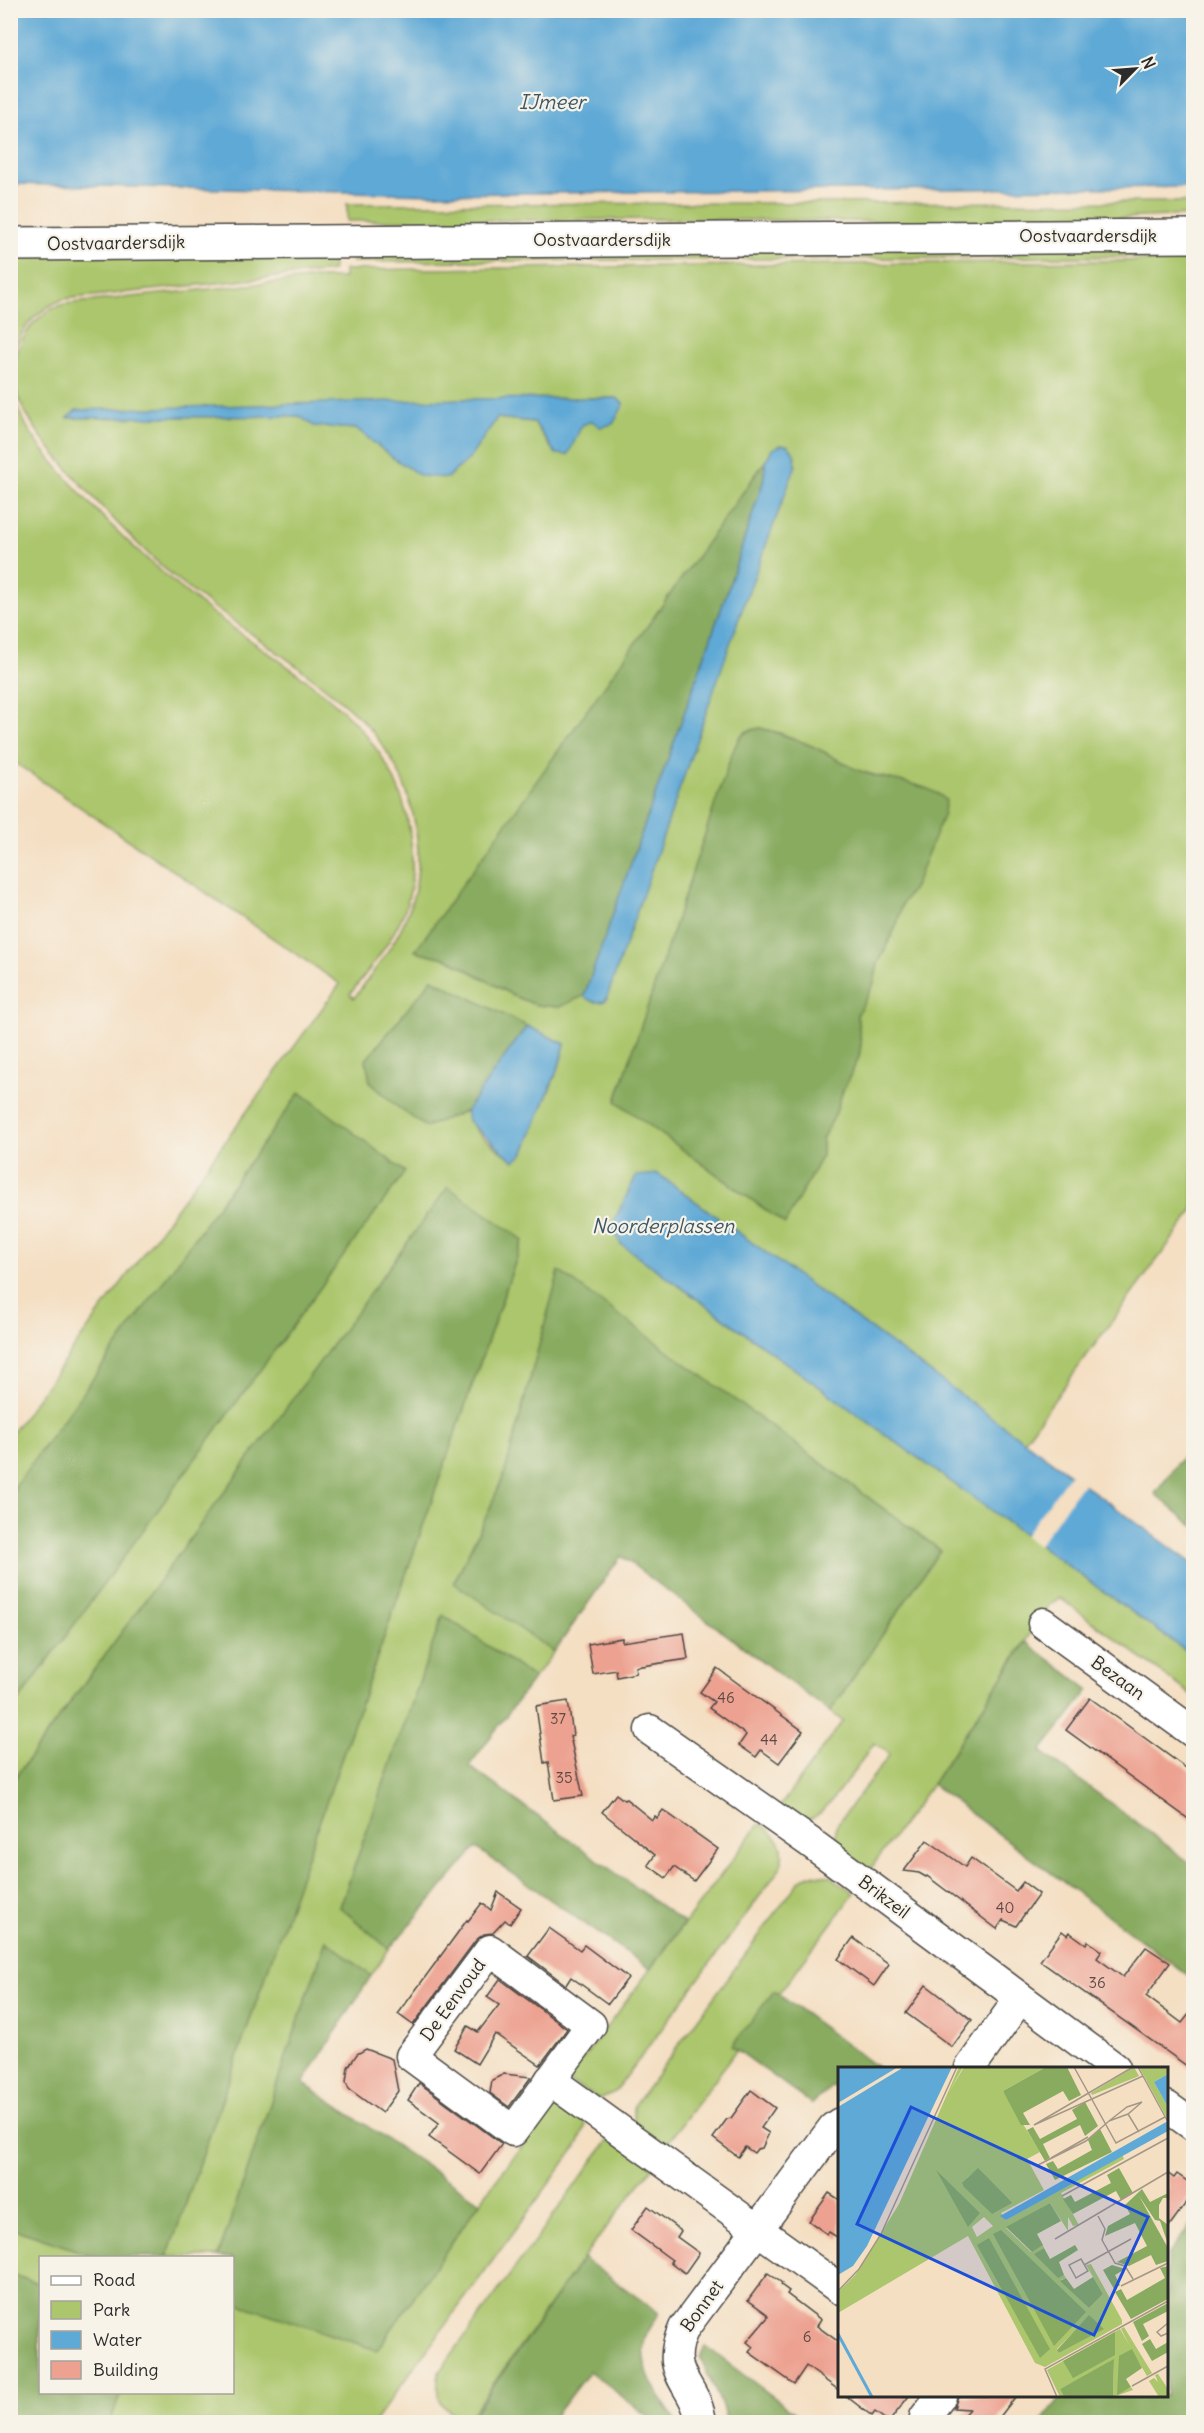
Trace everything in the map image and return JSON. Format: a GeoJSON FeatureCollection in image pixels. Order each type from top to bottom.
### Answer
{"type":"FeatureCollection","features":[{"type":"Feature","properties":{"kind":"main road","name":"Oostvaardersdijk"},"geometry":{"type":"LineString","coordinates":[[10,244],[1194,236]]}},
{"type":"Feature","properties":{"kind":"street","name":"Bezaan"},"geometry":{"type":"LineString","coordinates":[[1043,1623],[1194,1733]]}},
{"type":"Feature","properties":{"kind":"street","name":"Brikzeil"},"geometry":{"type":"LineString","coordinates":[[650,1730],[811,1843],[1114,2067]]}},
{"type":"Feature","properties":{"kind":"street","name":"De Eenvoud"},"geometry":{"type":"LineString","coordinates":[[490,1950],[591,2025],[550,2080],[513,2131],[411,2056],[490,1950]]}},
{"type":"Feature","properties":{"kind":"street"},"geometry":{"type":"LineString","coordinates":[[971,2067],[1020,1998]]}},
{"type":"Feature","properties":{"kind":"street"},"geometry":{"type":"LineString","coordinates":[[550,2080],[838,2288]]}},
{"type":"Feature","properties":{"kind":"street"},"geometry":{"type":"LineString","coordinates":[[1168,2107],[1194,2126]]}},
{"type":"Feature","properties":{"kind":"street","name":"Bonnet"},"geometry":{"type":"LineString","coordinates":[[701,2422],[700,2412],[680,2373],[675,2356],[678,2340],[684,2328],[833,2128],[838,2124]]}},
{"type":"Feature","properties":{"kind":"green space"},"geometry":{"type":"Polygon","coordinates":[[[1193,202],[1194,215],[998,223],[680,219],[347,221],[347,204],[1193,202]]]}},
{"type":"Feature","properties":{"kind":"green space"},"geometry":{"type":"Polygon","coordinates":[[[1194,245],[1193,256],[352,262],[352,253],[1194,245]]]}},
{"type":"Feature","properties":{"kind":"green space"},"geometry":{"type":"Polygon","coordinates":[[[11,253],[331,253],[333,269],[332,271],[64,299],[43,310],[27,325],[13,354],[11,366],[11,253]]]}},
{"type":"Feature","properties":{"kind":"green space"},"geometry":{"type":"Polygon","coordinates":[[[1193,260],[1193,1211],[1024,1441],[658,1174],[621,1244],[1193,1656],[1193,1696],[1060,1598],[1049,1605],[932,1784],[866,1875],[835,1847],[836,1826],[890,1754],[874,1743],[827,1806],[812,1818],[798,1819],[777,1810],[843,1721],[830,1712],[940,1550],[559,1272],[505,1472],[454,1582],[554,1652],[534,1678],[443,1615],[340,1907],[389,1949],[371,1976],[326,1940],[218,2256],[167,2256],[523,1240],[448,1188],[11,1783],[11,1711],[404,1172],[300,1093],[11,1492],[11,1434],[340,984],[11,760],[10,379],[18,408],[32,435],[61,472],[104,518],[138,551],[192,597],[309,682],[339,707],[366,735],[387,766],[403,802],[411,843],[411,884],[407,904],[394,933],[350,994],[354,998],[395,940],[408,914],[416,886],[418,855],[415,823],[407,792],[396,767],[371,730],[347,706],[290,661],[190,590],[159,564],[115,521],[36,430],[19,399],[15,372],[16,359],[23,338],[32,325],[49,311],[64,304],[317,278],[344,278],[344,270],[1193,260]],[[617,398],[463,399],[69,418],[299,416],[315,426],[357,429],[393,458],[485,435],[497,418],[534,422],[551,448],[582,425],[624,404],[617,398]],[[765,462],[416,951],[449,959],[514,996],[726,595],[763,482],[765,462]],[[760,728],[747,731],[740,736],[616,1101],[785,1224],[822,1155],[822,1139],[835,1115],[843,1090],[859,1057],[861,1044],[857,1015],[874,983],[878,964],[897,924],[902,904],[914,887],[934,836],[923,788],[852,769],[824,752],[780,733],[760,728]],[[432,979],[370,1082],[399,1108],[426,1127],[466,1111],[479,1133],[515,1161],[523,1154],[559,1067],[565,1044],[432,979]]]}},
{"type":"Feature","properties":{"kind":"green space"},"geometry":{"type":"Polygon","coordinates":[[[766,460],[763,482],[726,595],[584,996],[559,1007],[536,1005],[514,996],[449,959],[415,951],[766,460]]]}},
{"type":"Feature","properties":{"kind":"green space"},"geometry":{"type":"Polygon","coordinates":[[[760,728],[810,745],[866,773],[923,787],[940,795],[946,801],[943,816],[914,887],[902,904],[897,924],[878,964],[874,983],[857,1015],[861,1044],[859,1057],[843,1090],[835,1115],[822,1139],[822,1155],[785,1224],[616,1101],[735,746],[747,732],[760,728]]]}},
{"type":"Feature","properties":{"kind":"green space"},"geometry":{"type":"Polygon","coordinates":[[[432,979],[527,1026],[466,1111],[426,1127],[399,1108],[370,1082],[366,1060],[432,979]]]}},
{"type":"Feature","properties":{"kind":"green space"},"geometry":{"type":"Polygon","coordinates":[[[300,1092],[405,1172],[11,1711],[11,1492],[300,1092]]]}},
{"type":"Feature","properties":{"kind":"green space"},"geometry":{"type":"Polygon","coordinates":[[[448,1187],[523,1240],[167,2256],[94,2256],[11,2228],[11,1783],[448,1187]]]}},
{"type":"Feature","properties":{"kind":"green space"},"geometry":{"type":"Polygon","coordinates":[[[559,1271],[940,1550],[830,1712],[621,1556],[554,1652],[454,1583],[505,1472],[559,1271]]]}},
{"type":"Feature","properties":{"kind":"green space"},"geometry":{"type":"Polygon","coordinates":[[[1193,1442],[1193,1526],[1155,1494],[1193,1442]]]}},
{"type":"Feature","properties":{"kind":"green space"},"geometry":{"type":"Polygon","coordinates":[[[443,1615],[534,1678],[469,1766],[684,1923],[650,1969],[476,1848],[389,1949],[340,1907],[443,1615]]]}},
{"type":"Feature","properties":{"kind":"green space"},"geometry":{"type":"Polygon","coordinates":[[[1026,1642],[1089,1690],[1041,1751],[1193,1865],[1193,1979],[932,1784],[1026,1642]]]}},
{"type":"Feature","properties":{"kind":"green space"},"geometry":{"type":"Polygon","coordinates":[[[760,1823],[780,1843],[783,1854],[779,1870],[615,2092],[599,2099],[567,2080],[760,1823]]]}},
{"type":"Feature","properties":{"kind":"green space"},"geometry":{"type":"Polygon","coordinates":[[[811,1874],[830,1876],[854,1893],[663,2149],[634,2127],[634,2106],[799,1881],[811,1874]]]}},
{"type":"Feature","properties":{"kind":"green space"},"geometry":{"type":"Polygon","coordinates":[[[326,1940],[371,1976],[303,2083],[480,2202],[377,2350],[234,2302],[234,2256],[218,2256],[326,1940]]]}},
{"type":"Feature","properties":{"kind":"green space"},"geometry":{"type":"Polygon","coordinates":[[[774,1991],[877,2067],[838,2067],[838,2085],[831,2087],[812,2104],[732,2046],[774,1991]]]}},
{"type":"Feature","properties":{"kind":"green space"},"geometry":{"type":"Polygon","coordinates":[[[558,2097],[583,2116],[585,2127],[579,2143],[374,2422],[110,2422],[121,2394],[234,2394],[234,2302],[377,2349],[480,2202],[558,2097]]]}},
{"type":"Feature","properties":{"kind":"green space"},"geometry":{"type":"Polygon","coordinates":[[[609,2139],[655,2164],[583,2258],[466,2422],[441,2403],[437,2391],[439,2372],[609,2139]]]}},
{"type":"Feature","properties":{"kind":"green space"},"geometry":{"type":"Polygon","coordinates":[[[1193,2221],[1193,2422],[1041,2422],[1061,2397],[1168,2397],[1168,2255],[1193,2221]]]}},
{"type":"Feature","properties":{"kind":"green space"},"geometry":{"type":"Polygon","coordinates":[[[11,2228],[94,2256],[39,2256],[39,2284],[11,2274],[11,2228]]]}},
{"type":"Feature","properties":{"kind":"green space"},"geometry":{"type":"Polygon","coordinates":[[[583,2258],[659,2313],[645,2339],[644,2361],[652,2383],[677,2422],[655,2422],[589,2371],[550,2422],[468,2422],[583,2258]]]}},
{"type":"Feature","properties":{"kind":"green space"},"geometry":{"type":"Polygon","coordinates":[[[11,2274],[39,2284],[39,2394],[121,2394],[110,2422],[11,2422],[11,2274]]]}},
{"type":"Feature","properties":{"kind":"green space"},"geometry":{"type":"Polygon","coordinates":[[[705,2346],[807,2422],[725,2422],[725,2413],[700,2357],[705,2346]]]}},
{"type":"Feature","properties":{"kind":"water","name":"IJmeer"},"geometry":{"type":"Polygon","coordinates":[[[11,10],[1193,11],[1193,187],[431,194],[11,184],[11,10]]]}},
{"type":"Feature","properties":{"kind":"water"},"geometry":{"type":"Polygon","coordinates":[[[617,398],[624,404],[613,424],[600,427],[592,421],[582,425],[568,455],[556,454],[534,422],[497,418],[469,459],[447,478],[421,476],[393,458],[357,429],[314,426],[299,416],[68,418],[76,410],[463,399],[617,398]]]}},
{"type":"Feature","properties":{"kind":"water"},"geometry":{"type":"Polygon","coordinates":[[[787,445],[792,449],[796,465],[745,601],[606,1000],[592,1001],[584,996],[726,595],[763,482],[766,460],[772,449],[787,445]]]}},
{"type":"Feature","properties":{"kind":"water"},"geometry":{"type":"Polygon","coordinates":[[[527,1026],[565,1044],[559,1066],[523,1154],[514,1161],[468,1121],[466,1111],[527,1026]]]}},
{"type":"Feature","properties":{"kind":"water","name":"Noorderplassen"},"geometry":{"type":"Polygon","coordinates":[[[658,1174],[1193,1564],[1193,1656],[621,1244],[611,1227],[636,1176],[658,1174]]]}},
{"type":"Feature","properties":{"kind":"pier"},"geometry":{"type":"Polygon","coordinates":[[[1072,1472],[1085,1481],[1038,1546],[1024,1536],[1072,1472]]]}},
{"type":"Feature","properties":{"kind":"building"},"geometry":{"type":"Polygon","coordinates":[[[684,1633],[688,1659],[635,1667],[636,1673],[617,1677],[616,1670],[593,1674],[588,1644],[622,1638],[622,1642],[684,1633]]]}},
{"type":"Feature","properties":{"kind":"building"},"geometry":{"type":"Polygon","coordinates":[[[717,1668],[803,1731],[779,1763],[761,1750],[756,1757],[739,1745],[746,1735],[709,1708],[714,1702],[700,1692],[717,1668]]]}},
{"type":"Feature","properties":{"kind":"building"},"geometry":{"type":"Polygon","coordinates":[[[1090,1698],[1194,1774],[1194,1823],[1066,1730],[1090,1698]]]}},
{"type":"Feature","properties":{"kind":"building"},"geometry":{"type":"Polygon","coordinates":[[[568,1701],[573,1735],[570,1736],[583,1796],[554,1800],[548,1762],[544,1763],[536,1706],[568,1701]]]}},
{"type":"Feature","properties":{"kind":"building"},"geometry":{"type":"Polygon","coordinates":[[[616,1794],[626,1799],[652,1820],[655,1816],[657,1818],[663,1810],[718,1849],[694,1881],[674,1867],[666,1878],[648,1865],[655,1855],[602,1812],[616,1794]]]}},
{"type":"Feature","properties":{"kind":"building"},"geometry":{"type":"Polygon","coordinates":[[[927,1840],[965,1867],[971,1858],[1016,1891],[1023,1882],[1039,1894],[1016,1926],[1003,1920],[997,1929],[927,1876],[904,1871],[927,1840]]]}},
{"type":"Feature","properties":{"kind":"building"},"geometry":{"type":"Polygon","coordinates":[[[498,1892],[521,1908],[510,1924],[505,1920],[493,1933],[484,1934],[476,1940],[413,2025],[398,2014],[467,1920],[482,1903],[491,1910],[498,1892]]]}},
{"type":"Feature","properties":{"kind":"building"},"geometry":{"type":"Polygon","coordinates":[[[549,1928],[580,1950],[584,1945],[628,1978],[608,2004],[571,1977],[566,1985],[528,1956],[549,1928]]]}},
{"type":"Feature","properties":{"kind":"building"},"geometry":{"type":"Polygon","coordinates":[[[1062,1931],[1067,1935],[1069,1932],[1086,1944],[1088,1941],[1102,1951],[1097,1958],[1123,1977],[1146,1947],[1170,1963],[1146,1996],[1182,2023],[1194,2008],[1194,2071],[1040,1961],[1062,1931]]]}},
{"type":"Feature","properties":{"kind":"building"},"geometry":{"type":"Polygon","coordinates":[[[853,1938],[889,1964],[874,1986],[838,1959],[853,1938]]]}},
{"type":"Feature","properties":{"kind":"building"},"geometry":{"type":"Polygon","coordinates":[[[500,1979],[567,2029],[540,2065],[495,2034],[477,2064],[454,2049],[468,2026],[478,2032],[499,2005],[487,1997],[500,1979]]]}},
{"type":"Feature","properties":{"kind":"building"},"geometry":{"type":"Polygon","coordinates":[[[926,1985],[972,2020],[952,2047],[906,2013],[926,1985]]]}},
{"type":"Feature","properties":{"kind":"building"},"geometry":{"type":"Polygon","coordinates":[[[366,2049],[392,2059],[398,2091],[382,2113],[349,2089],[346,2082],[348,2067],[357,2054],[366,2049]]]}},
{"type":"Feature","properties":{"kind":"building"},"geometry":{"type":"Polygon","coordinates":[[[504,2074],[531,2077],[509,2107],[490,2093],[492,2080],[504,2074]]]}},
{"type":"Feature","properties":{"kind":"building"},"geometry":{"type":"Polygon","coordinates":[[[419,2083],[502,2144],[480,2174],[429,2137],[439,2123],[408,2100],[419,2083]]]}},
{"type":"Feature","properties":{"kind":"building"},"geometry":{"type":"Polygon","coordinates":[[[751,2090],[775,2108],[761,2128],[769,2133],[762,2148],[757,2149],[754,2153],[745,2147],[738,2157],[713,2138],[751,2090]]]}},
{"type":"Feature","properties":{"kind":"building"},"geometry":{"type":"Polygon","coordinates":[[[1168,2174],[1174,2178],[1177,2174],[1194,2186],[1194,2192],[1168,2228],[1168,2174]]]}},
{"type":"Feature","properties":{"kind":"building"},"geometry":{"type":"Polygon","coordinates":[[[829,2193],[838,2199],[838,2238],[829,2232],[827,2234],[809,2221],[829,2193]]]}},
{"type":"Feature","properties":{"kind":"building"},"geometry":{"type":"Polygon","coordinates":[[[648,2206],[681,2231],[677,2237],[699,2253],[685,2273],[670,2262],[672,2260],[631,2230],[648,2206]]]}},
{"type":"Feature","properties":{"kind":"building"},"geometry":{"type":"Polygon","coordinates":[[[768,2273],[782,2283],[781,2285],[789,2291],[787,2294],[821,2320],[817,2326],[838,2342],[838,2390],[806,2366],[794,2384],[749,2352],[753,2347],[747,2342],[768,2317],[748,2300],[768,2273]]]}},
{"type":"Feature","properties":{"kind":"building"},"geometry":{"type":"Polygon","coordinates":[[[847,2397],[908,2397],[889,2422],[875,2412],[872,2416],[847,2397]]]}},
{"type":"Feature","properties":{"kind":"building"},"geometry":{"type":"Polygon","coordinates":[[[958,2397],[1015,2397],[996,2422],[957,2422],[969,2409],[954,2408],[958,2397]]]}}]}
